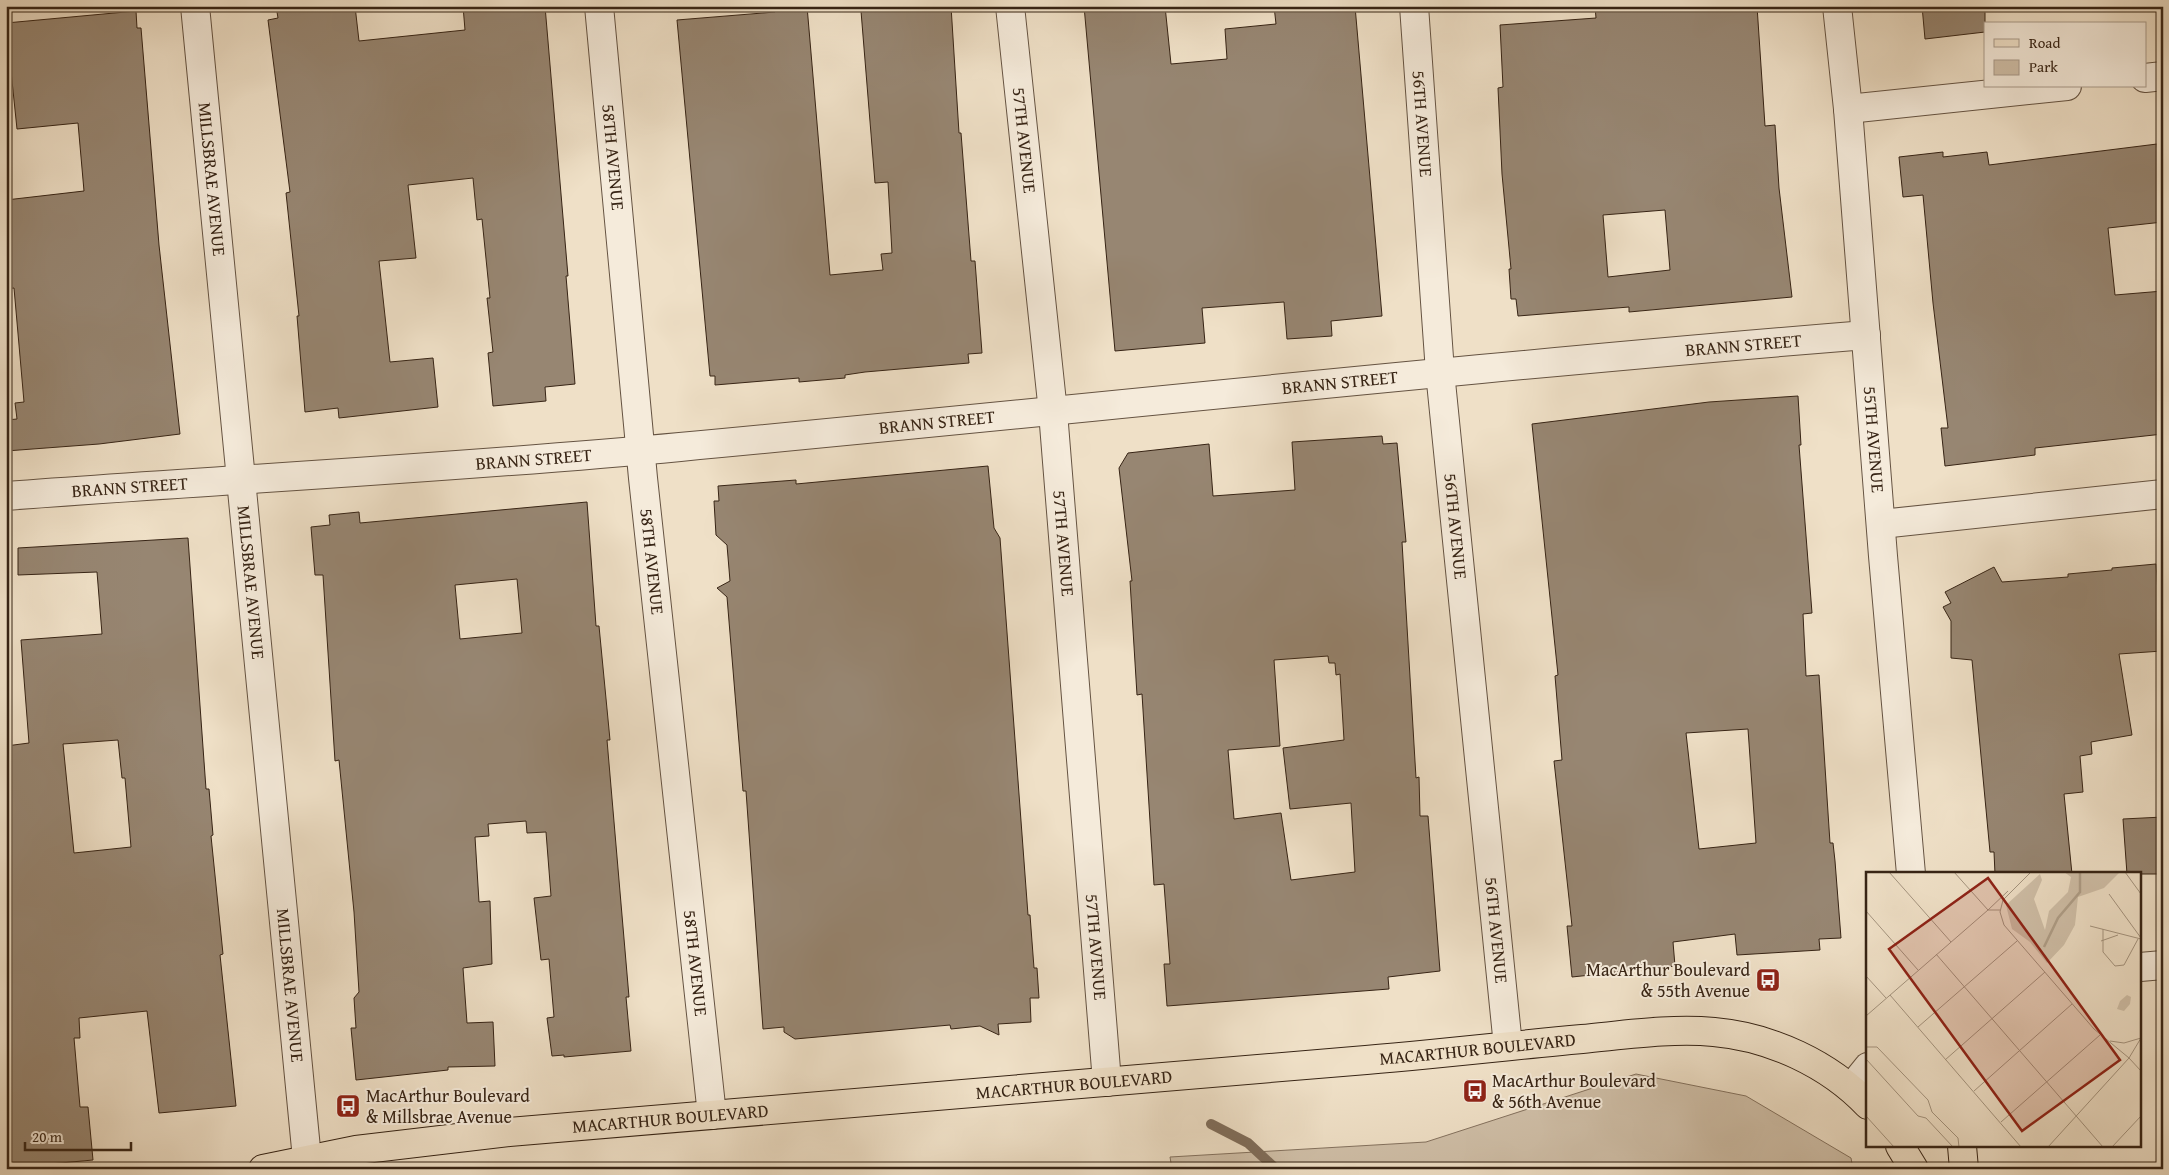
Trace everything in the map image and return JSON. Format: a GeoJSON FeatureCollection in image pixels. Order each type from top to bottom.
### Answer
{"type":"FeatureCollection","features":[{"type":"Feature","properties":{"kind":"main road","name":"MACARTHUR BOULEVARD"},"geometry":{"type":"LineString","coordinates":[[263,1169],[392,1144],[1646,1033],[1714,1032],[1755,1040],[1805,1058],[1862,1087]]}},
{"type":"Feature","properties":{"kind":"main road"},"geometry":{"type":"LineString","coordinates":[[1901,1148],[1914,1169]]}},
{"type":"Feature","properties":{"kind":"main road"},"geometry":{"type":"LineString","coordinates":[[1962,1148],[1964,1169]]}},
{"type":"Feature","properties":{"kind":"street","name":"MILLSBRAE AVENUE"},"geometry":{"type":"LineString","coordinates":[[195,6],[307,1159]]}},
{"type":"Feature","properties":{"kind":"street","name":"58TH AVENUE"},"geometry":{"type":"LineString","coordinates":[[599,6],[641,451],[712,1115]]}},
{"type":"Feature","properties":{"kind":"street","name":"57TH AVENUE"},"geometry":{"type":"LineString","coordinates":[[1010,6],[1053,412],[1107,1082]]}},
{"type":"Feature","properties":{"kind":"street","name":"56TH AVENUE"},"geometry":{"type":"LineString","coordinates":[[1414,6],[1440,372],[1508,1046]]}},
{"type":"Feature","properties":{"kind":"street","name":"55TH AVENUE"},"geometry":{"type":"LineString","coordinates":[[1836,6],[1848,109],[1881,524],[1912,872]]}},
{"type":"Feature","properties":{"kind":"street"},"geometry":{"type":"LineString","coordinates":[[2146,78],[2163,76]]}},
{"type":"Feature","properties":{"kind":"street"},"geometry":{"type":"LineString","coordinates":[[1848,109],[2048,88]]}},
{"type":"Feature","properties":{"kind":"street","name":"BRANN STREET"},"geometry":{"type":"LineString","coordinates":[[6,496],[418,469],[641,451],[1053,412],[1440,372],[1866,335]]}},
{"type":"Feature","properties":{"kind":"street"},"geometry":{"type":"LineString","coordinates":[[1881,524],[2163,494]]}},
{"type":"Feature","properties":{"kind":"street"},"geometry":{"type":"LineString","coordinates":[[2142,968],[2163,965]]}},
{"type":"Feature","properties":{"kind":"green space"},"geometry":{"type":"Polygon","coordinates":[[[1636,1074],[1746,1096],[1851,1158],[1853,1169],[1172,1169],[1170,1157],[1426,1142],[1636,1074]]]}},
{"type":"Feature","properties":{"kind":"building"},"geometry":{"type":"Polygon","coordinates":[[[276,6],[355,6],[359,41],[465,30],[463,6],[545,6],[568,276],[566,276],[575,384],[545,387],[546,401],[493,406],[488,353],[493,352],[487,298],[490,298],[482,219],[477,220],[473,178],[408,185],[416,258],[379,261],[390,362],[433,358],[438,407],[339,418],[338,408],[305,412],[297,316],[299,316],[286,193],[290,192],[268,20],[278,18],[276,6]]]}},
{"type":"Feature","properties":{"kind":"building"},"geometry":{"type":"Polygon","coordinates":[[[774,6],[807,6],[830,275],[883,270],[881,254],[892,253],[888,182],[875,183],[861,11],[916,6],[951,6],[959,133],[961,133],[971,261],[975,261],[982,353],[968,354],[969,363],[865,372],[845,375],[845,378],[799,382],[799,378],[715,385],[715,376],[710,376],[677,20],[775,12],[774,6]]]}},
{"type":"Feature","properties":{"kind":"building"},"geometry":{"type":"Polygon","coordinates":[[[1084,6],[1165,6],[1171,64],[1227,59],[1225,29],[1276,24],[1274,6],[1355,6],[1382,316],[1331,321],[1332,336],[1287,339],[1284,302],[1202,308],[1205,343],[1115,351],[1084,6]]]}},
{"type":"Feature","properties":{"kind":"building"},"geometry":{"type":"Polygon","coordinates":[[[1595,6],[1757,6],[1765,126],[1775,125],[1779,188],[1792,297],[1629,312],[1629,307],[1518,316],[1516,299],[1511,299],[1509,269],[1511,269],[1502,174],[1498,88],[1503,87],[1500,25],[1596,18],[1595,6]],[[1665,210],[1603,215],[1608,277],[1670,270],[1665,210]]]}},
{"type":"Feature","properties":{"kind":"building"},"geometry":{"type":"Polygon","coordinates":[[[1922,6],[1985,6],[1984,32],[1925,39],[1922,6]]]}},
{"type":"Feature","properties":{"kind":"building"},"geometry":{"type":"Polygon","coordinates":[[[136,11],[137,28],[141,28],[159,245],[180,434],[99,444],[6,451],[6,420],[17,419],[15,403],[24,402],[14,288],[6,289],[6,200],[84,191],[78,123],[17,129],[6,23],[136,11]]]}},
{"type":"Feature","properties":{"kind":"building"},"geometry":{"type":"Polygon","coordinates":[[[2157,144],[2163,195],[2163,222],[2108,228],[2115,295],[2163,291],[2163,434],[2035,448],[2035,455],[1945,466],[1941,428],[1948,428],[1933,303],[1923,195],[1903,197],[1899,157],[1943,152],[1943,157],[1987,152],[1989,165],[2157,144]]]}},
{"type":"Feature","properties":{"kind":"building"},"geometry":{"type":"Polygon","coordinates":[[[1798,396],[1801,445],[1799,445],[1812,613],[1803,614],[1806,676],[1819,675],[1830,843],[1833,843],[1841,938],[1819,939],[1820,950],[1737,955],[1735,934],[1673,942],[1675,966],[1572,977],[1567,926],[1572,926],[1554,761],[1562,760],[1555,676],[1558,675],[1532,424],[1709,402],[1798,396]],[[1748,729],[1686,733],[1699,849],[1756,843],[1748,729]]]}},
{"type":"Feature","properties":{"kind":"building"},"geometry":{"type":"Polygon","coordinates":[[[1382,436],[1383,444],[1397,443],[1406,542],[1402,542],[1416,778],[1419,777],[1420,816],[1428,816],[1440,971],[1388,977],[1389,989],[1167,1006],[1164,964],[1170,964],[1164,884],[1154,885],[1142,694],[1137,695],[1130,581],[1132,581],[1119,468],[1128,453],[1209,444],[1213,496],[1295,490],[1292,442],[1382,436]],[[1328,656],[1274,660],[1280,746],[1228,750],[1234,819],[1281,813],[1291,880],[1355,872],[1351,803],[1290,809],[1283,748],[1344,740],[1340,674],[1336,675],[1335,663],[1329,663],[1328,656]]]}},
{"type":"Feature","properties":{"kind":"building"},"geometry":{"type":"Polygon","coordinates":[[[988,466],[994,528],[1000,538],[1028,915],[1030,915],[1034,968],[1037,968],[1039,998],[1030,998],[1031,1022],[998,1024],[999,1035],[980,1026],[951,1029],[950,1025],[795,1039],[784,1032],[784,1027],[763,1029],[746,791],[743,791],[727,597],[717,588],[730,581],[727,545],[716,535],[714,501],[719,501],[718,486],[796,480],[796,484],[988,466]]]}},
{"type":"Feature","properties":{"kind":"building"},"geometry":{"type":"Polygon","coordinates":[[[587,502],[596,626],[599,626],[610,740],[607,740],[629,997],[626,997],[631,1051],[564,1057],[564,1055],[552,1056],[547,1018],[554,1017],[549,959],[541,960],[534,898],[551,896],[546,832],[527,833],[526,821],[488,824],[489,836],[475,837],[479,902],[490,901],[492,964],[463,968],[467,1023],[493,1022],[495,1066],[448,1067],[448,1070],[356,1080],[351,1028],[356,1028],[354,998],[359,992],[354,912],[339,760],[335,761],[323,575],[315,575],[311,527],[330,525],[329,515],[359,512],[360,523],[587,502]],[[517,579],[455,585],[460,639],[522,633],[517,579]]]}},
{"type":"Feature","properties":{"kind":"building"},"geometry":{"type":"Polygon","coordinates":[[[188,538],[206,789],[209,789],[213,835],[211,836],[223,954],[220,955],[236,1106],[159,1113],[147,1011],[79,1018],[80,1038],[74,1038],[80,1107],[88,1107],[93,1160],[6,1168],[6,746],[29,743],[21,640],[102,634],[97,572],[18,575],[18,548],[188,538]],[[118,740],[63,744],[74,853],[131,847],[125,778],[122,778],[118,740]]]}},
{"type":"Feature","properties":{"kind":"building"},"geometry":{"type":"Polygon","coordinates":[[[2156,564],[2162,651],[2119,654],[2132,735],[2091,742],[2092,754],[2080,756],[2083,792],[2064,794],[2072,872],[1995,872],[1994,852],[1990,852],[1972,660],[1951,658],[1951,621],[1943,607],[1951,603],[1945,592],[1994,567],[2002,582],[2068,577],[2068,574],[2112,570],[2112,568],[2156,564]]]}},
{"type":"Feature","properties":{"kind":"building"},"geometry":{"type":"Polygon","coordinates":[[[2163,817],[2163,874],[2127,872],[2123,819],[2163,817]]]}},
{"type":"Feature","properties":{"kind":"waterway"},"geometry":{"type":"LineString","coordinates":[[1211,1124],[1248,1143],[1276,1169]]}},
{"type":"Feature","properties":{"kind":"place","name":"MacArthur Boulevard & 55th Avenue"},"geometry":{"type":"Point","coordinates":[1768,980]}},
{"type":"Feature","properties":{"kind":"place","name":"MacArthur Boulevard & 56th Avenue"},"geometry":{"type":"Point","coordinates":[1475,1091]}},
{"type":"Feature","properties":{"kind":"place","name":"MacArthur Boulevard & Millsbrae Avenue"},"geometry":{"type":"Point","coordinates":[348,1106]}}]}
